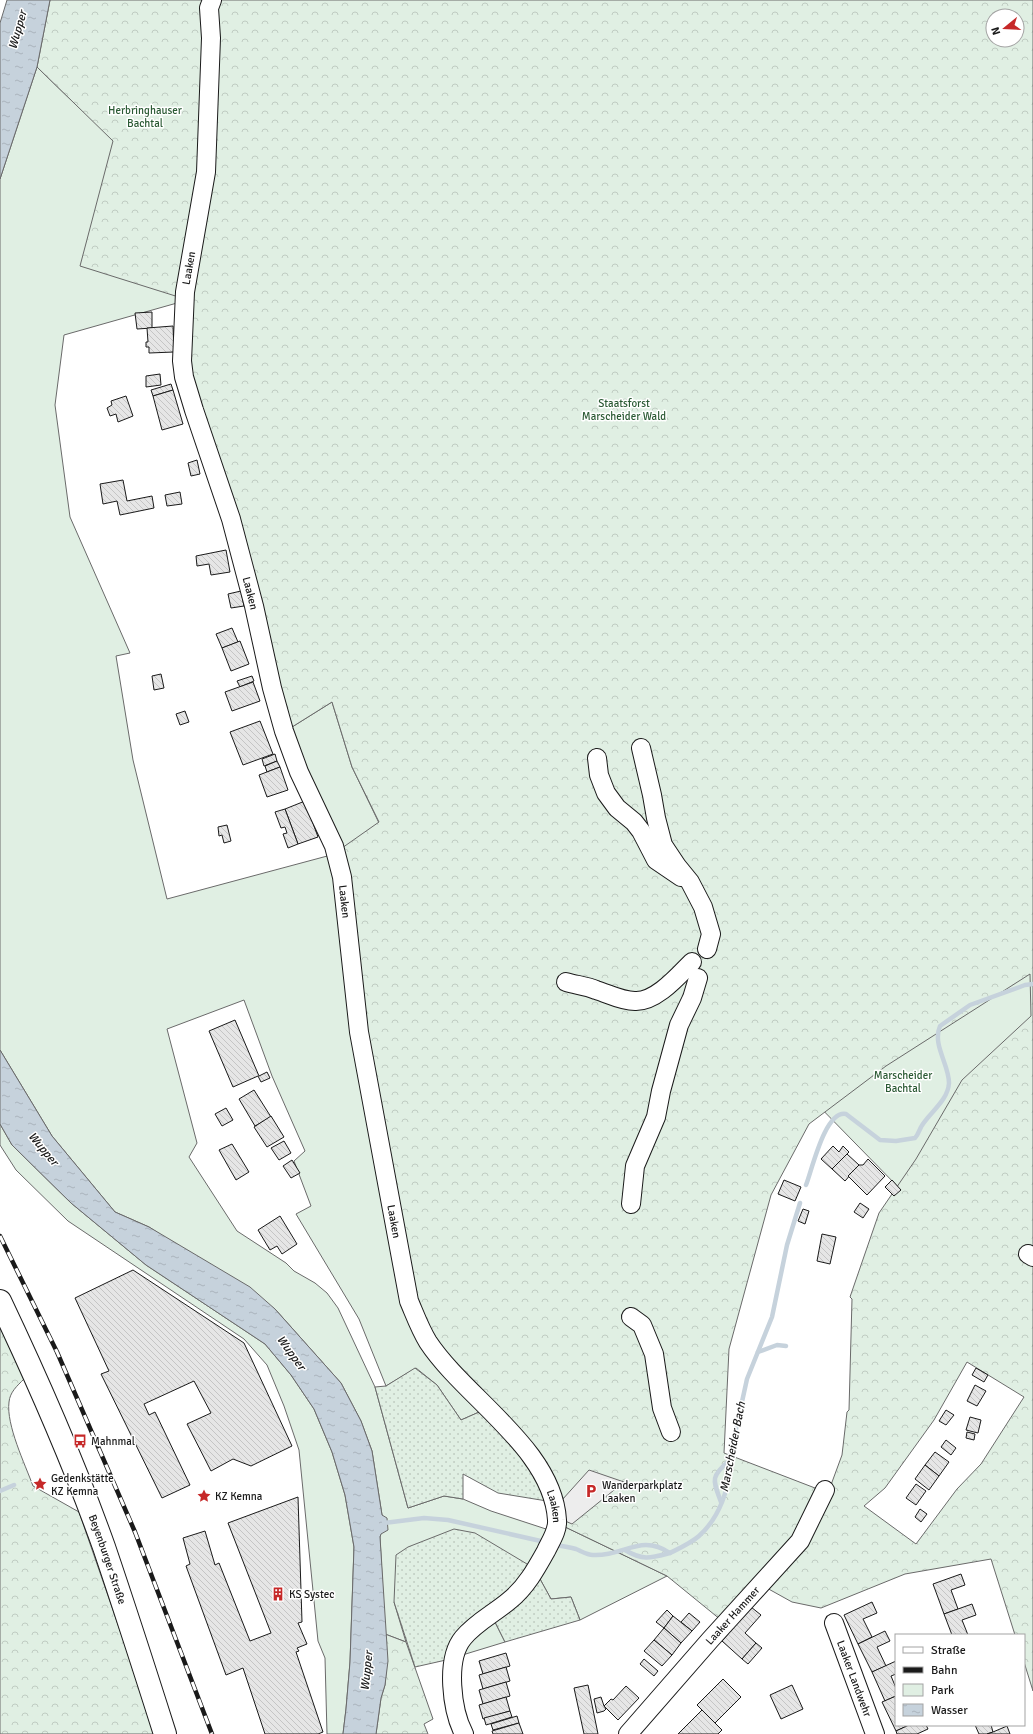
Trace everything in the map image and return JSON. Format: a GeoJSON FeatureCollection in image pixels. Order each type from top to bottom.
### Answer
{"type":"FeatureCollection","features":[{"type":"Feature","properties":{"kind":"main road","name":"Beyenburger Straße"},"geometry":{"type":"LineString","coordinates":[[0,1301],[56,1426],[94,1521],[135,1640],[164,1734]]}},
{"type":"Feature","properties":{"kind":"street","name":"Laaken"},"geometry":{"type":"LineString","coordinates":[[212,0],[209,8],[212,38],[206,172],[185,292],[182,361],[184,377],[231,519],[254,606],[272,688],[284,731],[299,772],[334,846],[342,877],[359,1032],[409,1301],[428,1342],[453,1373],[530,1453],[549,1485],[555,1502],[558,1522],[545,1553],[522,1588],[510,1600],[473,1628],[462,1638],[456,1648],[452,1682],[455,1705],[464,1734]]}},
{"type":"Feature","properties":{"kind":"street"},"geometry":{"type":"LineString","coordinates":[[641,748],[656,818],[664,845],[677,866],[690,882],[703,907],[711,934],[708,949]]}},
{"type":"Feature","properties":{"kind":"street"},"geometry":{"type":"LineString","coordinates":[[597,758],[599,775],[606,794],[617,808],[638,826],[656,860],[690,882]]}},
{"type":"Feature","properties":{"kind":"street"},"geometry":{"type":"LineString","coordinates":[[566,982],[596,990],[615,998],[635,1002],[645,1000],[695,970],[692,998],[680,1025],[661,1091],[656,1117],[635,1166],[631,1204]]}},
{"type":"Feature","properties":{"kind":"street"},"geometry":{"type":"LineString","coordinates":[[631,1317],[642,1325],[654,1354],[662,1408],[671,1432]]}},
{"type":"Feature","properties":{"kind":"street","name":"Laaker Hammer"},"geometry":{"type":"LineString","coordinates":[[628,1734],[800,1540],[825,1490]]}},
{"type":"Feature","properties":{"kind":"street","name":"Laaker Landwehr"},"geometry":{"type":"LineString","coordinates":[[834,1623],[875,1734]]}},
{"type":"Feature","properties":{"kind":"green space","name":"Staatsforst Marscheider Wald"},"geometry":{"type":"Polygon","coordinates":[[[50,0],[1033,0],[1033,1691],[1025,1665],[1025,1634],[1015,1634],[991,1559],[905,1574],[821,1608],[792,1602],[765,1587],[721,1620],[667,1576],[561,1525],[547,1485],[414,1317],[332,855],[379,822],[352,767],[332,702],[284,732],[184,373],[185,299],[80,266],[113,141],[37,67],[50,0]],[[1030,974],[886,1066],[809,1124],[771,1195],[729,1349],[724,1453],[828,1493],[842,1455],[847,1412],[849,1410],[852,1299],[850,1297],[879,1213],[916,1159],[962,1080],[1031,1016],[1030,974]],[[967,1362],[934,1420],[885,1488],[864,1506],[916,1544],[957,1489],[981,1464],[1024,1397],[967,1362]]]}},
{"type":"Feature","properties":{"kind":"green space","name":"Herbringhauser Bachtal"},"geometry":{"type":"Polygon","coordinates":[[[230,0],[177,303],[64,335],[55,405],[70,517],[130,653],[116,656],[133,760],[167,899],[331,855],[284,732],[332,702],[352,767],[379,823],[486,1409],[461,1420],[437,1385],[416,1368],[386,1386],[359,1319],[296,1214],[311,1206],[294,1161],[305,1151],[272,1076],[244,1000],[167,1029],[197,1143],[189,1157],[237,1231],[286,1263],[294,1271],[315,1283],[327,1293],[338,1308],[375,1387],[408,1508],[444,1496],[463,1499],[491,1511],[546,1529],[549,1533],[561,1525],[667,1576],[580,1620],[571,1597],[551,1599],[540,1579],[394,1602],[406,1642],[385,1634],[380,1537],[384,1517],[382,1515],[372,1451],[361,1421],[341,1383],[275,1309],[149,1227],[115,1212],[52,1136],[0,1050],[0,179],[37,67],[71,100],[230,0]]]}},
{"type":"Feature","properties":{"kind":"green space","name":"Marscheider Bachtal"},"geometry":{"type":"Polygon","coordinates":[[[1033,890],[1033,1035],[901,1190],[809,1096],[1033,890]]]}},
{"type":"Feature","properties":{"kind":"green space"},"geometry":{"type":"Polygon","coordinates":[[[0,1124],[12,1145],[71,1203],[146,1265],[265,1344],[291,1375],[314,1409],[332,1452],[345,1495],[354,1547],[350,1662],[343,1734],[327,1734],[325,1658],[318,1641],[299,1450],[284,1406],[267,1365],[244,1339],[68,1221],[16,1170],[0,1145],[0,1124]]]}},
{"type":"Feature","properties":{"kind":"green space"},"geometry":{"type":"Polygon","coordinates":[[[0,1322],[24,1379],[12,1392],[9,1402],[10,1422],[21,1456],[33,1486],[79,1512],[154,1734],[0,1734],[0,1322]]]}},
{"type":"Feature","properties":{"kind":"green space"},"geometry":{"type":"Polygon","coordinates":[[[415,1368],[437,1385],[461,1420],[486,1409],[553,1502],[498,1493],[463,1474],[463,1499],[444,1496],[408,1508],[375,1387],[386,1386],[415,1368]]]}},
{"type":"Feature","properties":{"kind":"green space"},"geometry":{"type":"Polygon","coordinates":[[[454,1529],[475,1533],[527,1564],[540,1579],[551,1599],[571,1597],[580,1620],[505,1642],[494,1620],[446,1660],[415,1667],[394,1602],[396,1555],[408,1547],[454,1529]]]}},
{"type":"Feature","properties":{"kind":"green space"},"geometry":{"type":"Polygon","coordinates":[[[494,1620],[505,1642],[446,1660],[494,1620]]]}},
{"type":"Feature","properties":{"kind":"green space"},"geometry":{"type":"Polygon","coordinates":[[[385,1634],[406,1642],[433,1719],[424,1724],[428,1734],[376,1734],[381,1698],[385,1685],[387,1661],[385,1634]]]}},
{"type":"Feature","properties":{"kind":"shaded area","name":"Wanderparkplatz Laaken"},"geometry":{"type":"Polygon","coordinates":[[[589,1470],[624,1482],[572,1524],[563,1520],[562,1500],[589,1470]]]}},
{"type":"Feature","properties":{"kind":"water","name":"Wupper"},"geometry":{"type":"Polygon","coordinates":[[[7,0],[50,0],[37,67],[0,179],[0,23],[7,0]]]}},
{"type":"Feature","properties":{"kind":"water","name":"Wupper"},"geometry":{"type":"Polygon","coordinates":[[[0,1050],[52,1136],[115,1212],[149,1227],[250,1287],[275,1309],[341,1383],[361,1421],[372,1451],[382,1515],[387,1518],[388,1530],[381,1534],[380,1537],[388,1661],[376,1734],[343,1734],[350,1662],[354,1547],[345,1495],[332,1452],[314,1409],[291,1375],[265,1344],[146,1265],[71,1203],[12,1145],[0,1124],[0,1050]]]}},
{"type":"Feature","properties":{"kind":"building"},"geometry":{"type":"Polygon","coordinates":[[[152,312],[152,328],[137,329],[135,313],[152,312]]]}},
{"type":"Feature","properties":{"kind":"building"},"geometry":{"type":"Polygon","coordinates":[[[173,326],[174,352],[149,353],[149,347],[146,347],[146,342],[148,342],[147,328],[173,326]]]}},
{"type":"Feature","properties":{"kind":"building"},"geometry":{"type":"Polygon","coordinates":[[[160,374],[161,385],[146,387],[146,376],[160,374]]]}},
{"type":"Feature","properties":{"kind":"building"},"geometry":{"type":"Polygon","coordinates":[[[171,384],[173,390],[153,396],[151,390],[171,384]]]}},
{"type":"Feature","properties":{"kind":"building"},"geometry":{"type":"Polygon","coordinates":[[[173,390],[183,424],[162,430],[153,396],[173,390]]]}},
{"type":"Feature","properties":{"kind":"building"},"geometry":{"type":"Polygon","coordinates":[[[126,396],[133,416],[118,422],[116,414],[110,416],[107,408],[112,405],[111,401],[126,396]]]}},
{"type":"Feature","properties":{"kind":"building"},"geometry":{"type":"Polygon","coordinates":[[[197,460],[200,474],[191,476],[188,463],[197,460]]]}},
{"type":"Feature","properties":{"kind":"building"},"geometry":{"type":"Polygon","coordinates":[[[123,480],[127,501],[152,496],[154,508],[120,515],[117,501],[103,504],[100,484],[123,480]]]}},
{"type":"Feature","properties":{"kind":"building"},"geometry":{"type":"Polygon","coordinates":[[[180,492],[182,504],[167,506],[165,495],[180,492]]]}},
{"type":"Feature","properties":{"kind":"building"},"geometry":{"type":"Polygon","coordinates":[[[226,550],[230,572],[211,575],[209,564],[197,566],[196,556],[226,550]]]}},
{"type":"Feature","properties":{"kind":"building"},"geometry":{"type":"Polygon","coordinates":[[[241,591],[244,606],[231,608],[228,594],[241,591]]]}},
{"type":"Feature","properties":{"kind":"building"},"geometry":{"type":"Polygon","coordinates":[[[232,628],[238,642],[222,648],[216,634],[232,628]]]}},
{"type":"Feature","properties":{"kind":"building"},"geometry":{"type":"Polygon","coordinates":[[[240,641],[249,664],[231,671],[222,648],[240,641]]]}},
{"type":"Feature","properties":{"kind":"building"},"geometry":{"type":"Polygon","coordinates":[[[161,674],[164,688],[154,690],[152,676],[161,674]]]}},
{"type":"Feature","properties":{"kind":"building"},"geometry":{"type":"Polygon","coordinates":[[[252,676],[254,681],[240,687],[237,681],[252,676]]]}},
{"type":"Feature","properties":{"kind":"building"},"geometry":{"type":"Polygon","coordinates":[[[253,682],[260,701],[232,711],[225,692],[253,682]]]}},
{"type":"Feature","properties":{"kind":"building"},"geometry":{"type":"Polygon","coordinates":[[[185,711],[189,722],[180,725],[176,714],[185,711]]]}},
{"type":"Feature","properties":{"kind":"building"},"geometry":{"type":"Polygon","coordinates":[[[260,721],[273,754],[243,765],[230,732],[260,721]]]}},
{"type":"Feature","properties":{"kind":"building"},"geometry":{"type":"Polygon","coordinates":[[[275,754],[277,761],[264,766],[262,759],[275,754]]]}},
{"type":"Feature","properties":{"kind":"building"},"geometry":{"type":"Polygon","coordinates":[[[277,761],[280,767],[267,772],[265,766],[277,761]]]}},
{"type":"Feature","properties":{"kind":"building"},"geometry":{"type":"Polygon","coordinates":[[[280,767],[288,790],[267,797],[259,775],[280,767]]]}},
{"type":"Feature","properties":{"kind":"building"},"geometry":{"type":"Polygon","coordinates":[[[305,801],[318,837],[298,844],[285,809],[305,801]]]}},
{"type":"Feature","properties":{"kind":"building"},"geometry":{"type":"Polygon","coordinates":[[[285,809],[298,844],[288,848],[283,834],[287,833],[285,827],[281,828],[275,812],[285,809]]]}},
{"type":"Feature","properties":{"kind":"building"},"geometry":{"type":"Polygon","coordinates":[[[227,825],[231,841],[224,843],[222,835],[219,836],[218,827],[227,825]]]}},
{"type":"Feature","properties":{"kind":"building"},"geometry":{"type":"Polygon","coordinates":[[[235,1020],[259,1076],[267,1072],[270,1078],[261,1082],[258,1076],[233,1087],[209,1031],[235,1020]]]}},
{"type":"Feature","properties":{"kind":"building"},"geometry":{"type":"Polygon","coordinates":[[[254,1090],[271,1117],[255,1126],[239,1099],[254,1090]]]}},
{"type":"Feature","properties":{"kind":"building"},"geometry":{"type":"Polygon","coordinates":[[[226,1108],[233,1120],[222,1126],[215,1114],[226,1108]]]}},
{"type":"Feature","properties":{"kind":"building"},"geometry":{"type":"Polygon","coordinates":[[[271,1116],[284,1137],[267,1147],[254,1127],[271,1116]]]}},
{"type":"Feature","properties":{"kind":"building"},"geometry":{"type":"Polygon","coordinates":[[[284,1141],[291,1153],[279,1160],[271,1148],[284,1141]]]}},
{"type":"Feature","properties":{"kind":"building"},"geometry":{"type":"Polygon","coordinates":[[[232,1144],[249,1172],[236,1180],[219,1150],[232,1144]]]}},
{"type":"Feature","properties":{"kind":"building"},"geometry":{"type":"Polygon","coordinates":[[[833,1146],[839,1152],[843,1146],[849,1152],[832,1169],[821,1159],[833,1146]]]}},
{"type":"Feature","properties":{"kind":"building"},"geometry":{"type":"Polygon","coordinates":[[[847,1154],[859,1165],[845,1181],[832,1169],[847,1154]]]}},
{"type":"Feature","properties":{"kind":"building"},"geometry":{"type":"Polygon","coordinates":[[[868,1159],[885,1176],[867,1195],[848,1176],[859,1165],[863,1165],[868,1159]]]}},
{"type":"Feature","properties":{"kind":"building"},"geometry":{"type":"Polygon","coordinates":[[[292,1160],[300,1173],[291,1178],[283,1166],[292,1160]]]}},
{"type":"Feature","properties":{"kind":"building"},"geometry":{"type":"Polygon","coordinates":[[[784,1180],[801,1187],[795,1201],[778,1194],[784,1180]]]}},
{"type":"Feature","properties":{"kind":"building"},"geometry":{"type":"Polygon","coordinates":[[[892,1180],[901,1190],[894,1196],[885,1187],[892,1180]]]}},
{"type":"Feature","properties":{"kind":"building"},"geometry":{"type":"Polygon","coordinates":[[[860,1203],[869,1209],[863,1218],[854,1212],[860,1203]]]}},
{"type":"Feature","properties":{"kind":"building"},"geometry":{"type":"Polygon","coordinates":[[[803,1209],[809,1211],[805,1224],[798,1221],[803,1209]]]}},
{"type":"Feature","properties":{"kind":"building"},"geometry":{"type":"Polygon","coordinates":[[[280,1216],[297,1244],[282,1254],[277,1246],[270,1250],[258,1230],[280,1216]]]}},
{"type":"Feature","properties":{"kind":"building"},"geometry":{"type":"Polygon","coordinates":[[[822,1234],[836,1237],[830,1264],[817,1261],[822,1234]]]}},
{"type":"Feature","properties":{"kind":"building"},"geometry":{"type":"Polygon","coordinates":[[[133,1270],[244,1343],[292,1446],[251,1466],[233,1459],[211,1471],[187,1424],[211,1413],[194,1381],[144,1404],[149,1415],[155,1412],[190,1485],[162,1498],[101,1374],[109,1371],[75,1298],[133,1270]]]}},
{"type":"Feature","properties":{"kind":"building"},"geometry":{"type":"Polygon","coordinates":[[[976,1368],[988,1375],[984,1382],[972,1375],[976,1368]]]}},
{"type":"Feature","properties":{"kind":"building"},"geometry":{"type":"Polygon","coordinates":[[[975,1385],[986,1391],[977,1406],[967,1401],[975,1385]]]}},
{"type":"Feature","properties":{"kind":"building"},"geometry":{"type":"Polygon","coordinates":[[[946,1410],[954,1415],[946,1425],[939,1421],[946,1410]]]}},
{"type":"Feature","properties":{"kind":"building"},"geometry":{"type":"Polygon","coordinates":[[[970,1417],[981,1420],[978,1433],[966,1430],[970,1417]]]}},
{"type":"Feature","properties":{"kind":"building"},"geometry":{"type":"Polygon","coordinates":[[[967,1432],[975,1434],[974,1440],[966,1438],[967,1432]]]}},
{"type":"Feature","properties":{"kind":"building"},"geometry":{"type":"Polygon","coordinates":[[[946,1440],[956,1448],[951,1455],[941,1447],[946,1440]]]}},
{"type":"Feature","properties":{"kind":"building"},"geometry":{"type":"Polygon","coordinates":[[[935,1452],[949,1462],[939,1476],[925,1465],[935,1452]]]}},
{"type":"Feature","properties":{"kind":"building"},"geometry":{"type":"Polygon","coordinates":[[[925,1465],[939,1476],[929,1490],[915,1479],[925,1465]]]}},
{"type":"Feature","properties":{"kind":"building"},"geometry":{"type":"Polygon","coordinates":[[[916,1484],[926,1491],[916,1505],[906,1498],[916,1484]]]}},
{"type":"Feature","properties":{"kind":"building","name":"KS Systec"},"geometry":{"type":"Polygon","coordinates":[[[298,1497],[302,1622],[298,1623],[307,1644],[297,1648],[299,1651],[296,1652],[323,1732],[318,1734],[265,1734],[243,1668],[226,1675],[186,1566],[190,1564],[183,1538],[205,1531],[215,1565],[219,1563],[250,1641],[271,1633],[228,1523],[298,1497]]]}},
{"type":"Feature","properties":{"kind":"building"},"geometry":{"type":"Polygon","coordinates":[[[920,1509],[927,1514],[921,1522],[915,1517],[920,1509]]]}},
{"type":"Feature","properties":{"kind":"building"},"geometry":{"type":"Polygon","coordinates":[[[961,1574],[965,1585],[951,1590],[958,1609],[944,1614],[933,1584],[961,1574]]]}},
{"type":"Feature","properties":{"kind":"building"},"geometry":{"type":"Polygon","coordinates":[[[872,1602],[877,1613],[863,1619],[872,1637],[858,1644],[844,1615],[872,1602]]]}},
{"type":"Feature","properties":{"kind":"building"},"geometry":{"type":"Polygon","coordinates":[[[972,1604],[976,1615],[962,1620],[968,1634],[952,1634],[944,1614],[972,1604]]]}},
{"type":"Feature","properties":{"kind":"building"},"geometry":{"type":"Polygon","coordinates":[[[751,1607],[761,1615],[745,1633],[756,1643],[742,1659],[722,1641],[751,1607]]]}},
{"type":"Feature","properties":{"kind":"building"},"geometry":{"type":"Polygon","coordinates":[[[667,1610],[673,1616],[664,1628],[656,1622],[667,1610]]]}},
{"type":"Feature","properties":{"kind":"building"},"geometry":{"type":"Polygon","coordinates":[[[689,1613],[700,1622],[692,1631],[681,1622],[689,1613]]]}},
{"type":"Feature","properties":{"kind":"building"},"geometry":{"type":"Polygon","coordinates":[[[673,1616],[692,1631],[681,1643],[664,1628],[673,1616]]]}},
{"type":"Feature","properties":{"kind":"building"},"geometry":{"type":"Polygon","coordinates":[[[664,1628],[681,1643],[672,1655],[654,1640],[664,1628]]]}},
{"type":"Feature","properties":{"kind":"building"},"geometry":{"type":"Polygon","coordinates":[[[885,1631],[890,1641],[877,1647],[886,1666],[872,1672],[858,1644],[885,1631]]]}},
{"type":"Feature","properties":{"kind":"building"},"geometry":{"type":"Polygon","coordinates":[[[654,1640],[672,1655],[662,1666],[644,1651],[654,1640]]]}},
{"type":"Feature","properties":{"kind":"building"},"geometry":{"type":"Polygon","coordinates":[[[756,1643],[762,1648],[748,1664],[742,1659],[756,1643]]]}},
{"type":"Feature","properties":{"kind":"building"},"geometry":{"type":"Polygon","coordinates":[[[506,1653],[510,1666],[483,1674],[479,1661],[506,1653]]]}},
{"type":"Feature","properties":{"kind":"building"},"geometry":{"type":"Polygon","coordinates":[[[644,1659],[658,1671],[654,1676],[640,1664],[644,1659]]]}},
{"type":"Feature","properties":{"kind":"building"},"geometry":{"type":"Polygon","coordinates":[[[895,1661],[895,1674],[891,1676],[895,1686],[895,1696],[885,1701],[872,1672],[895,1661]]]}},
{"type":"Feature","properties":{"kind":"building"},"geometry":{"type":"Polygon","coordinates":[[[506,1667],[510,1681],[483,1689],[479,1675],[506,1667]]]}},
{"type":"Feature","properties":{"kind":"building"},"geometry":{"type":"Polygon","coordinates":[[[723,1679],[741,1697],[715,1723],[697,1705],[723,1679]]]}},
{"type":"Feature","properties":{"kind":"building"},"geometry":{"type":"Polygon","coordinates":[[[506,1682],[510,1696],[483,1704],[479,1690],[506,1682]]]}},
{"type":"Feature","properties":{"kind":"building"},"geometry":{"type":"Polygon","coordinates":[[[588,1685],[598,1734],[584,1734],[574,1688],[588,1685]]]}},
{"type":"Feature","properties":{"kind":"building"},"geometry":{"type":"Polygon","coordinates":[[[792,1685],[803,1709],[781,1719],[770,1695],[792,1685]]]}},
{"type":"Feature","properties":{"kind":"building"},"geometry":{"type":"Polygon","coordinates":[[[626,1686],[639,1698],[618,1720],[604,1706],[611,1699],[613,1700],[626,1686]]]}},
{"type":"Feature","properties":{"kind":"building"},"geometry":{"type":"Polygon","coordinates":[[[895,1696],[895,1726],[907,1726],[896,1731],[882,1702],[895,1696]]]}},
{"type":"Feature","properties":{"kind":"building"},"geometry":{"type":"Polygon","coordinates":[[[506,1697],[510,1711],[483,1719],[479,1705],[506,1697]]]}},
{"type":"Feature","properties":{"kind":"building"},"geometry":{"type":"Polygon","coordinates":[[[601,1697],[606,1709],[597,1713],[594,1699],[601,1697]]]}},
{"type":"Feature","properties":{"kind":"building"},"geometry":{"type":"Polygon","coordinates":[[[702,1710],[722,1730],[718,1734],[678,1734],[702,1710]]]}},
{"type":"Feature","properties":{"kind":"building"},"geometry":{"type":"Polygon","coordinates":[[[510,1711],[512,1717],[486,1725],[484,1718],[510,1711]]]}},
{"type":"Feature","properties":{"kind":"building"},"geometry":{"type":"Polygon","coordinates":[[[517,1716],[519,1723],[493,1730],[491,1724],[517,1716]]]}},
{"type":"Feature","properties":{"kind":"building"},"geometry":{"type":"Polygon","coordinates":[[[519,1723],[523,1734],[493,1734],[492,1731],[519,1723]]]}},
{"type":"Feature","properties":{"kind":"building"},"geometry":{"type":"Polygon","coordinates":[[[907,1726],[926,1726],[928,1729],[917,1734],[897,1734],[896,1731],[907,1726]]]}},
{"type":"Feature","properties":{"kind":"building"},"geometry":{"type":"Polygon","coordinates":[[[975,1726],[991,1726],[993,1732],[979,1734],[975,1726]]]}},
{"type":"Feature","properties":{"kind":"building"},"geometry":{"type":"Polygon","coordinates":[[[1007,1726],[1010,1734],[987,1734],[993,1732],[1007,1726]]]}},
{"type":"Feature","properties":{"kind":"waterway","name":"Marscheider Bach"},"geometry":{"type":"LineString","coordinates":[[806,1185],[820,1142],[832,1121],[838,1115],[846,1114],[880,1140],[896,1141],[915,1138],[924,1122],[942,1101],[948,1089],[948,1076],[938,1040],[940,1026],[970,1005],[1025,985],[1033,984]]}},
{"type":"Feature","properties":{"kind":"waterway","name":"Marscheider Bach"},"geometry":{"type":"LineString","coordinates":[[555,1545],[573,1548],[586,1554],[593,1555],[614,1553],[641,1545],[659,1547],[670,1553],[696,1539],[706,1529],[718,1511],[726,1491],[729,1461],[747,1379],[772,1317],[787,1245],[800,1203]]}},
{"type":"Feature","properties":{"kind":"waterway"},"geometry":{"type":"LineString","coordinates":[[758,1352],[777,1345],[786,1346]]}},
{"type":"Feature","properties":{"kind":"waterway"},"geometry":{"type":"LineString","coordinates":[[721,1502],[716,1489],[715,1479],[719,1471],[729,1461]]}},
{"type":"Feature","properties":{"kind":"waterway"},"geometry":{"type":"LineString","coordinates":[[0,1491],[14,1485]]}},
{"type":"Feature","properties":{"kind":"waterway","name":"Marscheider Bach"},"geometry":{"type":"LineString","coordinates":[[384,1523],[424,1518],[448,1520],[545,1542]]}},
{"type":"Feature","properties":{"kind":"waterway"},"geometry":{"type":"LineString","coordinates":[[625,1550],[637,1556],[647,1558],[670,1553]]}},
{"type":"Feature","properties":{"kind":"railway"},"geometry":{"type":"LineString","coordinates":[[0,1236],[57,1352],[135,1532],[212,1734]]}},
{"type":"Feature","properties":{"kind":"wall"},"geometry":{"type":"LineString","coordinates":[[36,1488],[43,1488]]}},
{"type":"Feature","properties":{"kind":"place","name":"Mahnmal"},"geometry":{"type":"Point","coordinates":[80,1441]}},
{"type":"Feature","properties":{"kind":"place","name":"Gedenkstätte KZ Kemna"},"geometry":{"type":"Point","coordinates":[40,1484]}},
{"type":"Feature","properties":{"kind":"place","name":"Wanderparkplatz Laaken"},"geometry":{"type":"Point","coordinates":[591,1491]}},
{"type":"Feature","properties":{"kind":"place","name":"KZ Kemna"},"geometry":{"type":"Point","coordinates":[204,1496]}},
{"type":"Feature","properties":{"kind":"place","name":"KS Systec"},"geometry":{"type":"Point","coordinates":[278,1594]}}]}
